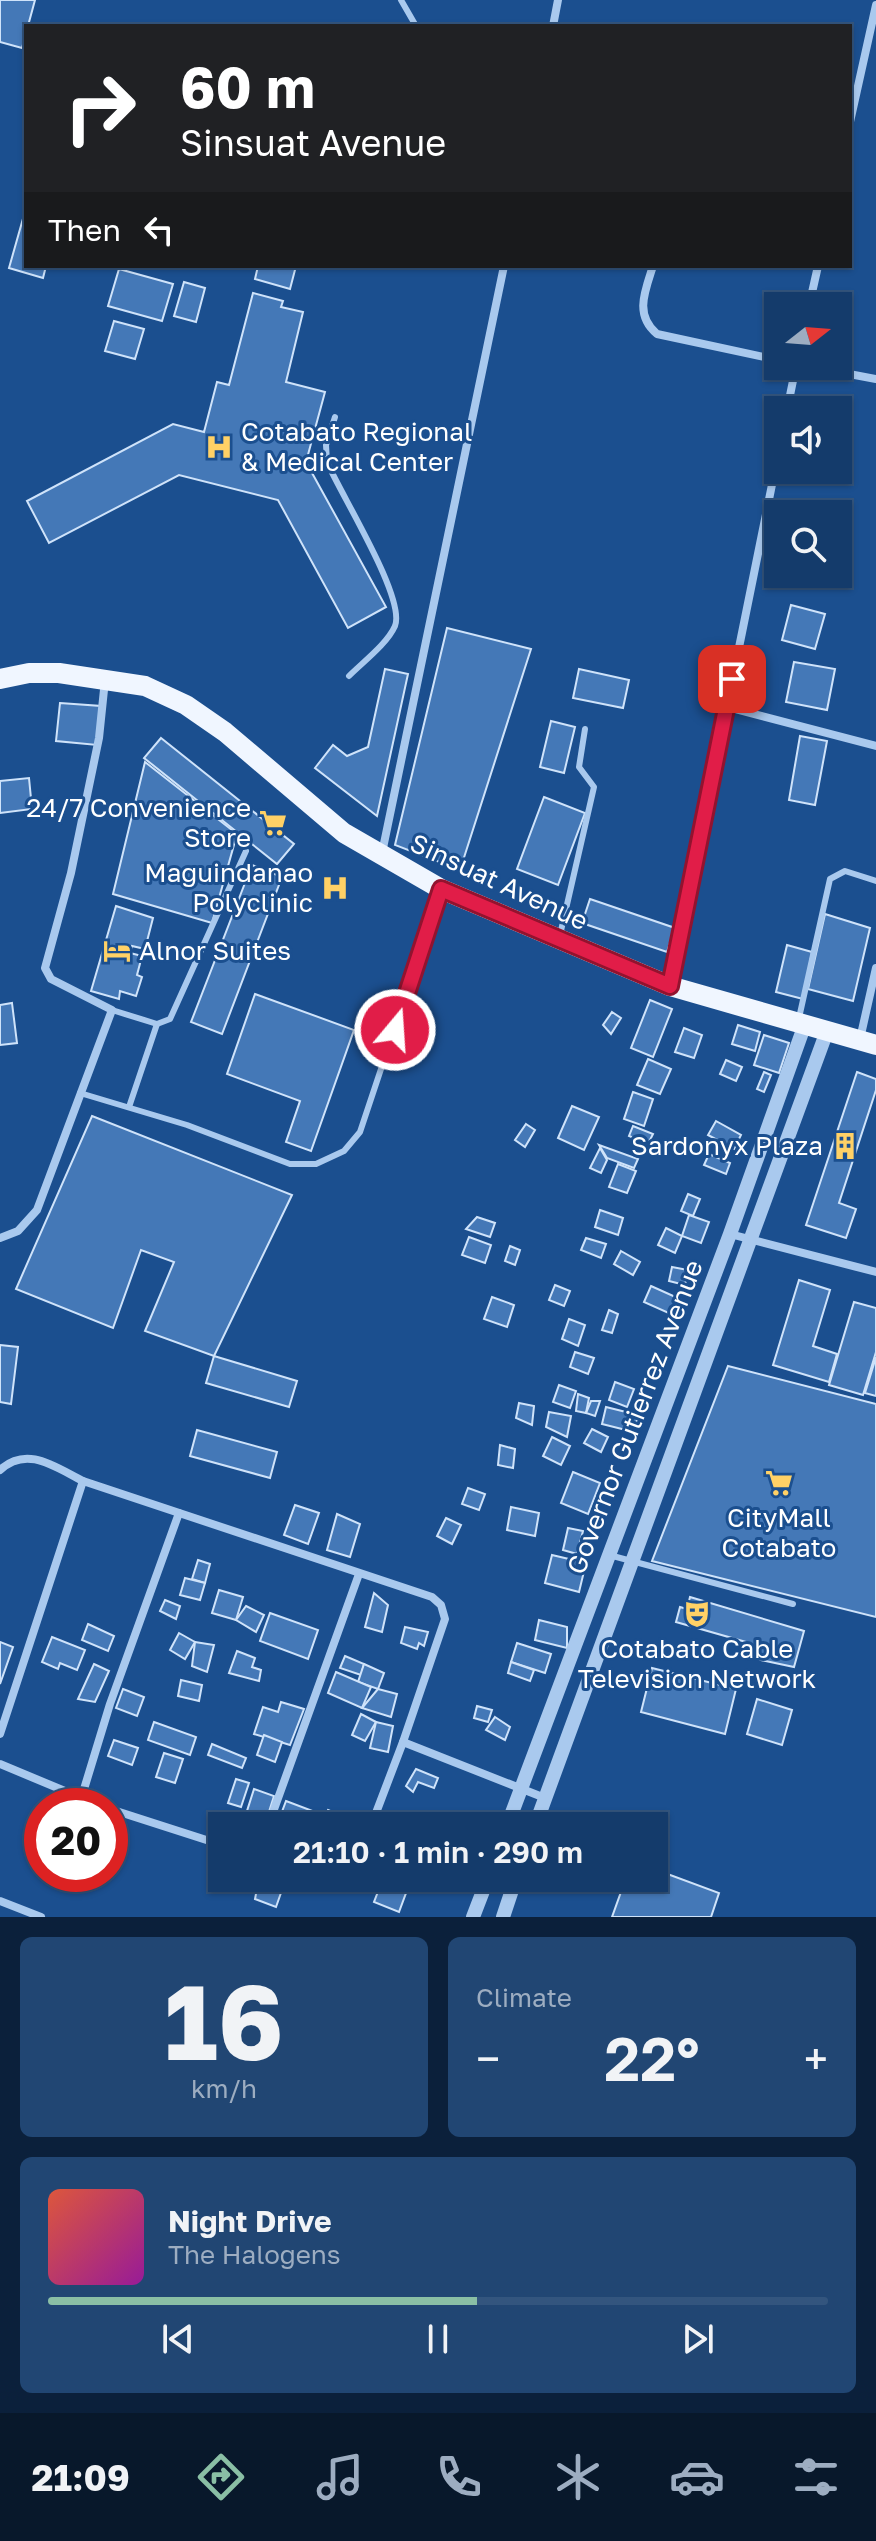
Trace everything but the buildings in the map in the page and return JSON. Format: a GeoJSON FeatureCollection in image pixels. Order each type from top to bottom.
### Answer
{"type":"FeatureCollection","features":[{"type":"Feature","properties":{"kind":"main road","name":"Sinsuat Avenue"},"geometry":{"type":"LineString","coordinates":[[0,679],[59,673],[145,686],[186,705],[225,732],[344,833],[441,889],[670,986],[868,1042]]}},
{"type":"Feature","properties":{"kind":"street"},"geometry":{"type":"LineString","coordinates":[[553,24],[558,0]]}},
{"type":"Feature","properties":{"kind":"street"},"geometry":{"type":"LineString","coordinates":[[852,113],[876,5]]}},
{"type":"Feature","properties":{"kind":"street"},"geometry":{"type":"LineString","coordinates":[[381,856],[504,268]]}},
{"type":"Feature","properties":{"kind":"street"},"geometry":{"type":"LineString","coordinates":[[652,268],[642,310],[644,320],[657,334],[764,357]]}},
{"type":"Feature","properties":{"kind":"street"},"geometry":{"type":"LineString","coordinates":[[812,292],[818,268]]}},
{"type":"Feature","properties":{"kind":"street"},"geometry":{"type":"LineString","coordinates":[[852,374],[876,379]]}},
{"type":"Feature","properties":{"kind":"street"},"geometry":{"type":"LineString","coordinates":[[670,986],[772,484]]}},
{"type":"Feature","properties":{"kind":"street"},"geometry":{"type":"LineString","coordinates":[[0,1238],[18,1231],[37,1210],[63,1150],[80,1093],[112,1010],[51,979],[45,968],[71,873],[99,738],[105,679]]}},
{"type":"Feature","properties":{"kind":"street"},"geometry":{"type":"LineString","coordinates":[[727,707],[876,746]]}},
{"type":"Feature","properties":{"kind":"street"},"geometry":{"type":"LineString","coordinates":[[868,1042],[876,968]]}},
{"type":"Feature","properties":{"kind":"street","name":"Governor Gutierrez Avenue"},"geometry":{"type":"LineString","coordinates":[[512,1812],[730,1234],[802,1023]]}},
{"type":"Feature","properties":{"kind":"street","name":"Governor Gutierrez Avenue"},"geometry":{"type":"LineString","coordinates":[[540,1812],[827,1031]]}},
{"type":"Feature","properties":{"kind":"street"},"geometry":{"type":"LineString","coordinates":[[730,1234],[876,1272]]}},
{"type":"Feature","properties":{"kind":"street"},"geometry":{"type":"LineString","coordinates":[[0,1470],[17,1459],[31,1457],[83,1481],[432,1597],[444,1613],[438,1647],[376,1812]]}},
{"type":"Feature","properties":{"kind":"street"},"geometry":{"type":"LineString","coordinates":[[0,1734],[83,1481]]}},
{"type":"Feature","properties":{"kind":"street"},"geometry":{"type":"LineString","coordinates":[[84,1788],[110,1704],[179,1513]]}},
{"type":"Feature","properties":{"kind":"street"},"geometry":{"type":"LineString","coordinates":[[273,1812],[359,1574]]}},
{"type":"Feature","properties":{"kind":"street"},"geometry":{"type":"LineString","coordinates":[[403,1742],[545,1798]]}},
{"type":"Feature","properties":{"kind":"street"},"geometry":{"type":"LineString","coordinates":[[0,1764],[56,1788]]}},
{"type":"Feature","properties":{"kind":"street"},"geometry":{"type":"LineString","coordinates":[[128,1815],[208,1840]]}},
{"type":"Feature","properties":{"kind":"street"},"geometry":{"type":"LineString","coordinates":[[473,1917],[483,1892]]}},
{"type":"Feature","properties":{"kind":"street"},"geometry":{"type":"LineString","coordinates":[[503,1917],[511,1892]]}},
{"type":"Feature","properties":{"kind":"street"},"geometry":{"type":"LineString","coordinates":[[0,1901],[41,1917]]}},
{"type":"Feature","properties":{"kind":"lane"},"geometry":{"type":"LineString","coordinates":[[401,0],[415,24]]}},
{"type":"Feature","properties":{"kind":"lane"},"geometry":{"type":"LineString","coordinates":[[335,417],[326,445],[327,462],[389,583],[397,613],[389,634],[349,676]]}},
{"type":"Feature","properties":{"kind":"lane"},"geometry":{"type":"LineString","coordinates":[[559,939],[594,787],[579,767],[585,729]]}},
{"type":"Feature","properties":{"kind":"lane"},"geometry":{"type":"LineString","coordinates":[[112,1010],[157,1024],[170,1019],[246,851]]}},
{"type":"Feature","properties":{"kind":"lane"},"geometry":{"type":"LineString","coordinates":[[802,1023],[830,879],[845,871],[876,881]]}},
{"type":"Feature","properties":{"kind":"lane"},"geometry":{"type":"LineString","coordinates":[[80,1093],[129,1107],[290,1164],[316,1164],[344,1151],[360,1132],[441,889]]}},
{"type":"Feature","properties":{"kind":"lane"},"geometry":{"type":"LineString","coordinates":[[129,1107],[157,1024]]}},
{"type":"Feature","properties":{"kind":"lane"},"geometry":{"type":"LineString","coordinates":[[609,1555],[793,1604]]}},
{"type":"Feature","properties":{"kind":"place","name":"Cotabato Regional & Medical Center"},"geometry":{"type":"Point","coordinates":[219,447]}},
{"type":"Feature","properties":{"kind":"place","name":"24/7 Convenience Store"},"geometry":{"type":"Point","coordinates":[273,823]}},
{"type":"Feature","properties":{"kind":"place","name":"Maguindanao Polyclinic"},"geometry":{"type":"Point","coordinates":[335,888]}},
{"type":"Feature","properties":{"kind":"place","name":"Alnor Suites"},"geometry":{"type":"Point","coordinates":[117,951]}},
{"type":"Feature","properties":{"kind":"place","name":"Sardonyx Plaza"},"geometry":{"type":"Point","coordinates":[845,1146]}},
{"type":"Feature","properties":{"kind":"place","name":"CityMall Cotabato"},"geometry":{"type":"Point","coordinates":[779,1483]}},
{"type":"Feature","properties":{"kind":"place","name":"Cotabato Cable Television Network"},"geometry":{"type":"Point","coordinates":[697,1614]}},
{"type":"Feature","properties":{"kind":"route"},"geometry":{"type":"LineString","coordinates":[[395,1030],[441,889],[670,986],[732,679]]}}]}
